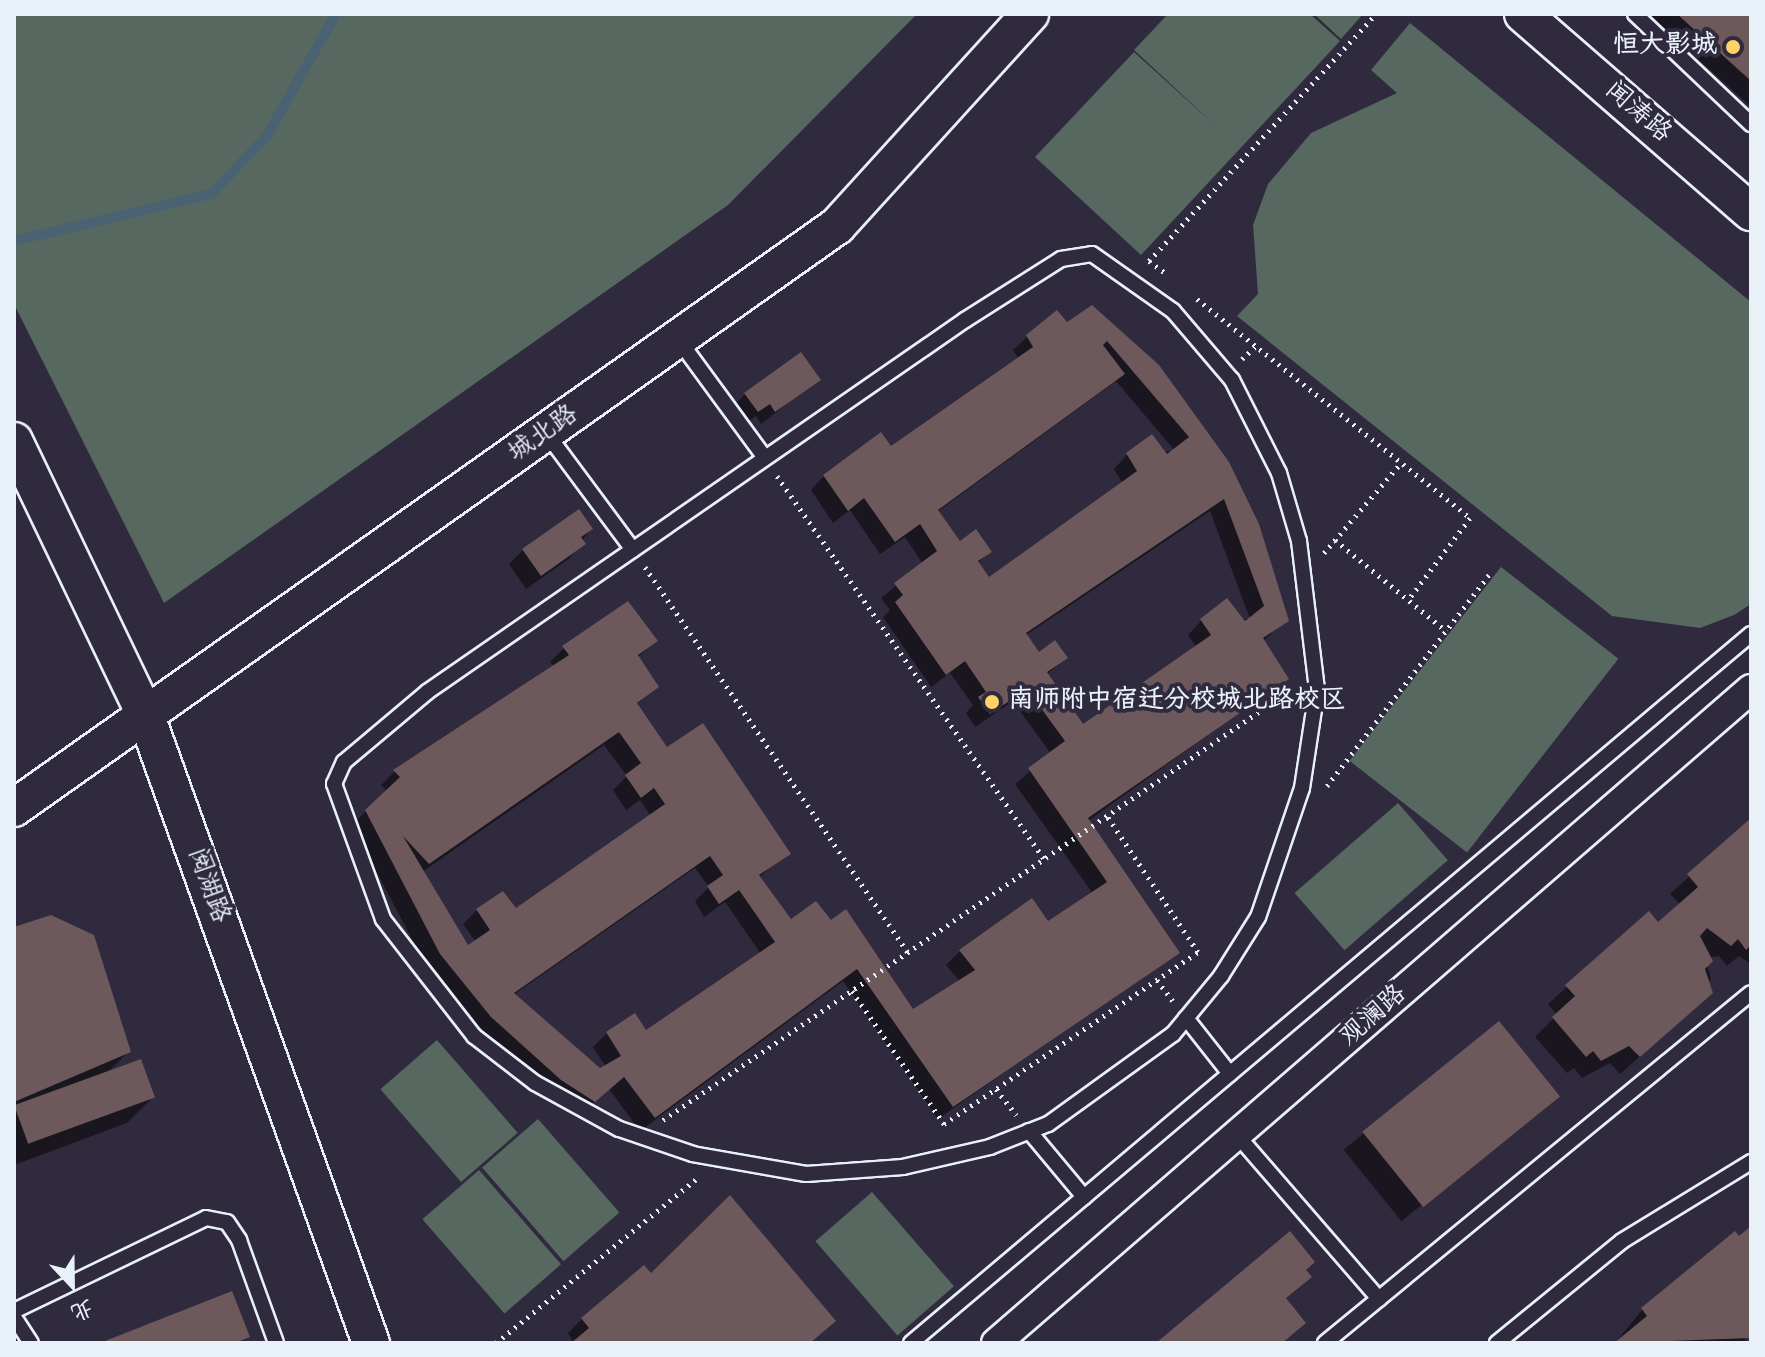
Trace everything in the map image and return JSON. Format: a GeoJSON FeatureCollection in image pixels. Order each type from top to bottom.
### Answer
{"type":"FeatureCollection","features":[{"type":"Feature","properties":{"kind":"street","name":"城北路"},"geometry":{"type":"LineString","coordinates":[[14,808],[837,226],[1030,14]]}},
{"type":"Feature","properties":{"kind":"street","name":"闻涛路"},"geometry":{"type":"LineString","coordinates":[[1523,14],[1751,212]]}},
{"type":"Feature","properties":{"kind":"street","name":"阅湖路"},"geometry":{"type":"LineString","coordinates":[[14,441],[146,716],[371,1343]]}},
{"type":"Feature","properties":{"kind":"street","name":"观澜路"},"geometry":{"type":"LineString","coordinates":[[996,1343],[1751,689]]}},
{"type":"Feature","properties":{"kind":"lane"},"geometry":{"type":"LineString","coordinates":[[1635,14],[1751,124]]}},
{"type":"Feature","properties":{"kind":"lane"},"geometry":{"type":"LineString","coordinates":[[1092,254],[1133,279],[1173,311],[1232,380],[1279,473],[1305,575],[1316,673],[1291,834],[1258,917],[1186,1018],[1029,1131],[903,1167],[806,1174],[722,1159],[640,1136],[535,1083],[474,1036],[435,992],[383,919],[334,784],[344,762],[427,692],[765,458],[1061,259],[1092,254]]}},
{"type":"Feature","properties":{"kind":"lane"},"geometry":{"type":"LineString","coordinates":[[678,339],[765,458]]}},
{"type":"Feature","properties":{"kind":"lane"},"geometry":{"type":"LineString","coordinates":[[546,434],[633,550]]}},
{"type":"Feature","properties":{"kind":"lane"},"geometry":{"type":"LineString","coordinates":[[911,1343],[1751,634]]}},
{"type":"Feature","properties":{"kind":"lane"},"geometry":{"type":"LineString","coordinates":[[1325,1343],[1751,993]]}},
{"type":"Feature","properties":{"kind":"lane"},"geometry":{"type":"LineString","coordinates":[[1186,1018],[1230,1074]]}},
{"type":"Feature","properties":{"kind":"lane"},"geometry":{"type":"LineString","coordinates":[[1029,1131],[1084,1197]]}},
{"type":"Feature","properties":{"kind":"lane"},"geometry":{"type":"LineString","coordinates":[[1237,1135],[1379,1299]]}},
{"type":"Feature","properties":{"kind":"lane"},"geometry":{"type":"LineString","coordinates":[[1497,1343],[1622,1241],[1751,1162]]}},
{"type":"Feature","properties":{"kind":"lane"},"geometry":{"type":"LineString","coordinates":[[31,1343],[14,1314],[206,1218],[227,1222],[239,1240],[276,1343]]}},
{"type":"Feature","properties":{"kind":"path"},"geometry":{"type":"LineString","coordinates":[[1133,279],[1376,14]]}},
{"type":"Feature","properties":{"kind":"path"},"geometry":{"type":"LineString","coordinates":[[1149,261],[1173,280]]}},
{"type":"Feature","properties":{"kind":"path"},"geometry":{"type":"LineString","coordinates":[[1185,289],[1470,518],[1408,600]]}},
{"type":"Feature","properties":{"kind":"path"},"geometry":{"type":"LineString","coordinates":[[765,458],[1044,859]]}},
{"type":"Feature","properties":{"kind":"path"},"geometry":{"type":"LineString","coordinates":[[1305,575],[1401,463]]}},
{"type":"Feature","properties":{"kind":"path"},"geometry":{"type":"LineString","coordinates":[[1335,540],[1446,631]]}},
{"type":"Feature","properties":{"kind":"path"},"geometry":{"type":"LineString","coordinates":[[633,550],[908,953]]}},
{"type":"Feature","properties":{"kind":"path"},"geometry":{"type":"LineString","coordinates":[[1291,834],[1492,571]]}},
{"type":"Feature","properties":{"kind":"path"},"geometry":{"type":"LineString","coordinates":[[640,1136],[1316,673]]}},
{"type":"Feature","properties":{"kind":"path"},"geometry":{"type":"LineString","coordinates":[[852,991],[944,1124],[1198,952],[1107,816]]}},
{"type":"Feature","properties":{"kind":"path"},"geometry":{"type":"LineString","coordinates":[[496,1343],[722,1159]]}},
{"type":"Feature","properties":{"kind":"green space"},"geometry":{"type":"Polygon","coordinates":[[[14,14],[917,14],[728,205],[164,603],[14,304],[14,14]]]}},
{"type":"Feature","properties":{"kind":"green space"},"geometry":{"type":"Polygon","coordinates":[[[1168,14],[1310,14],[1340,41],[1141,255],[1035,157],[1134,52],[1218,128],[1134,50],[1168,14]]]}},
{"type":"Feature","properties":{"kind":"green space"},"geometry":{"type":"Polygon","coordinates":[[[1314,14],[1363,14],[1341,39],[1314,14]]]}},
{"type":"Feature","properties":{"kind":"green space"},"geometry":{"type":"Polygon","coordinates":[[[1410,23],[1751,302],[1751,604],[1734,615],[1700,628],[1612,616],[1237,316],[1258,294],[1253,225],[1268,184],[1311,133],[1397,93],[1371,70],[1410,23]]]}},
{"type":"Feature","properties":{"kind":"green space"},"geometry":{"type":"Polygon","coordinates":[[[1501,567],[1618,659],[1467,853],[1350,761],[1501,567]]]}},
{"type":"Feature","properties":{"kind":"green space"},"geometry":{"type":"Polygon","coordinates":[[[1398,803],[1448,860],[1344,950],[1295,893],[1398,803]]]}},
{"type":"Feature","properties":{"kind":"green space"},"geometry":{"type":"Polygon","coordinates":[[[437,1040],[518,1133],[461,1182],[380,1089],[437,1040]]]}},
{"type":"Feature","properties":{"kind":"green space"},"geometry":{"type":"Polygon","coordinates":[[[538,1119],[619,1213],[564,1261],[482,1168],[538,1119]]]}},
{"type":"Feature","properties":{"kind":"green space"},"geometry":{"type":"Polygon","coordinates":[[[479,1170],[561,1264],[504,1314],[422,1219],[479,1170]]]}},
{"type":"Feature","properties":{"kind":"green space"},"geometry":{"type":"Polygon","coordinates":[[[872,1192],[954,1286],[897,1336],[815,1241],[872,1192]]]}},
{"type":"Feature","properties":{"kind":"building","name":"恒大影城"},"geometry":{"type":"Polygon","coordinates":[[[1677,14],[1751,14],[1751,81],[1677,14]]]}},
{"type":"Feature","properties":{"kind":"building"},"geometry":{"type":"Polygon","coordinates":[[[1092,305],[1159,365],[1229,462],[1259,524],[1289,621],[1263,638],[1289,679],[1088,818],[1180,953],[953,1107],[857,969],[655,1118],[624,1077],[595,1102],[561,1080],[491,1017],[440,954],[365,810],[400,777],[393,770],[569,655],[562,646],[628,601],[658,641],[638,655],[659,687],[637,703],[667,747],[703,723],[791,854],[759,875],[791,919],[816,901],[831,920],[846,909],[913,1009],[975,970],[959,950],[1032,898],[1048,921],[1107,882],[1028,768],[1065,741],[1027,689],[990,714],[978,697],[986,692],[965,661],[946,675],[895,602],[903,595],[894,583],[937,551],[920,524],[895,542],[864,498],[848,511],[823,475],[881,432],[891,446],[1033,347],[1026,335],[1057,310],[1067,322],[1092,305]],[[1107,341],[1103,345],[1125,374],[938,510],[960,541],[976,529],[992,552],[978,561],[989,577],[1137,471],[1126,453],[1152,434],[1167,454],[1189,437],[1107,341]],[[1224,499],[1026,633],[1039,652],[1055,640],[1068,658],[1047,672],[1083,724],[1211,635],[1200,619],[1227,598],[1245,621],[1264,606],[1224,499]],[[619,732],[429,864],[403,836],[468,945],[490,930],[476,909],[503,891],[516,908],[665,804],[654,788],[641,798],[625,775],[641,763],[619,732]],[[710,856],[514,993],[600,1068],[621,1056],[606,1032],[635,1013],[646,1030],[775,942],[739,890],[719,904],[707,886],[723,875],[710,856]]]}},
{"type":"Feature","properties":{"kind":"building"},"geometry":{"type":"Polygon","coordinates":[[[801,352],[821,380],[775,412],[770,404],[758,412],[744,393],[801,352]]]}},
{"type":"Feature","properties":{"kind":"building"},"geometry":{"type":"Polygon","coordinates":[[[579,509],[593,529],[581,537],[586,544],[541,576],[522,549],[579,509]]]}},
{"type":"Feature","properties":{"kind":"building"},"geometry":{"type":"Polygon","coordinates":[[[1751,818],[1751,945],[1746,950],[1738,939],[1731,946],[1707,928],[1700,936],[1713,961],[1705,969],[1713,993],[1640,1057],[1629,1046],[1601,1061],[1593,1051],[1586,1057],[1552,1017],[1575,996],[1565,985],[1649,911],[1658,922],[1698,887],[1687,874],[1751,818]]]}},
{"type":"Feature","properties":{"kind":"building"},"geometry":{"type":"Polygon","coordinates":[[[51,915],[94,935],[131,1052],[14,1102],[14,927],[51,915]]]}},
{"type":"Feature","properties":{"kind":"building"},"geometry":{"type":"Polygon","coordinates":[[[1499,1021],[1560,1096],[1423,1207],[1362,1132],[1499,1021]]]}},
{"type":"Feature","properties":{"kind":"building"},"geometry":{"type":"Polygon","coordinates":[[[141,1059],[155,1098],[28,1144],[14,1105],[141,1059]]]}},
{"type":"Feature","properties":{"kind":"building"},"geometry":{"type":"Polygon","coordinates":[[[730,1195],[836,1321],[810,1343],[571,1343],[589,1328],[581,1318],[644,1265],[651,1273],[730,1195]]]}},
{"type":"Feature","properties":{"kind":"building"},"geometry":{"type":"Polygon","coordinates":[[[1751,1226],[1751,1338],[1614,1343],[1647,1316],[1641,1308],[1735,1231],[1739,1236],[1751,1226]]]}},
{"type":"Feature","properties":{"kind":"building"},"geometry":{"type":"Polygon","coordinates":[[[1290,1231],[1315,1262],[1306,1270],[1312,1277],[1286,1298],[1306,1323],[1282,1343],[1156,1343],[1290,1231]]]}},
{"type":"Feature","properties":{"kind":"building"},"geometry":{"type":"Polygon","coordinates":[[[232,1291],[250,1337],[234,1343],[100,1343],[232,1291]]]}},
{"type":"Feature","properties":{"kind":"waterway"},"geometry":{"type":"LineString","coordinates":[[14,241],[211,194],[266,137],[336,14]]}},
{"type":"Feature","properties":{"kind":"place","name":"恒大影城"},"geometry":{"type":"Point","coordinates":[1733,47]}},
{"type":"Feature","properties":{"kind":"place","name":"南师附中宿迁分校城北路校区"},"geometry":{"type":"Point","coordinates":[992,702]}}]}
